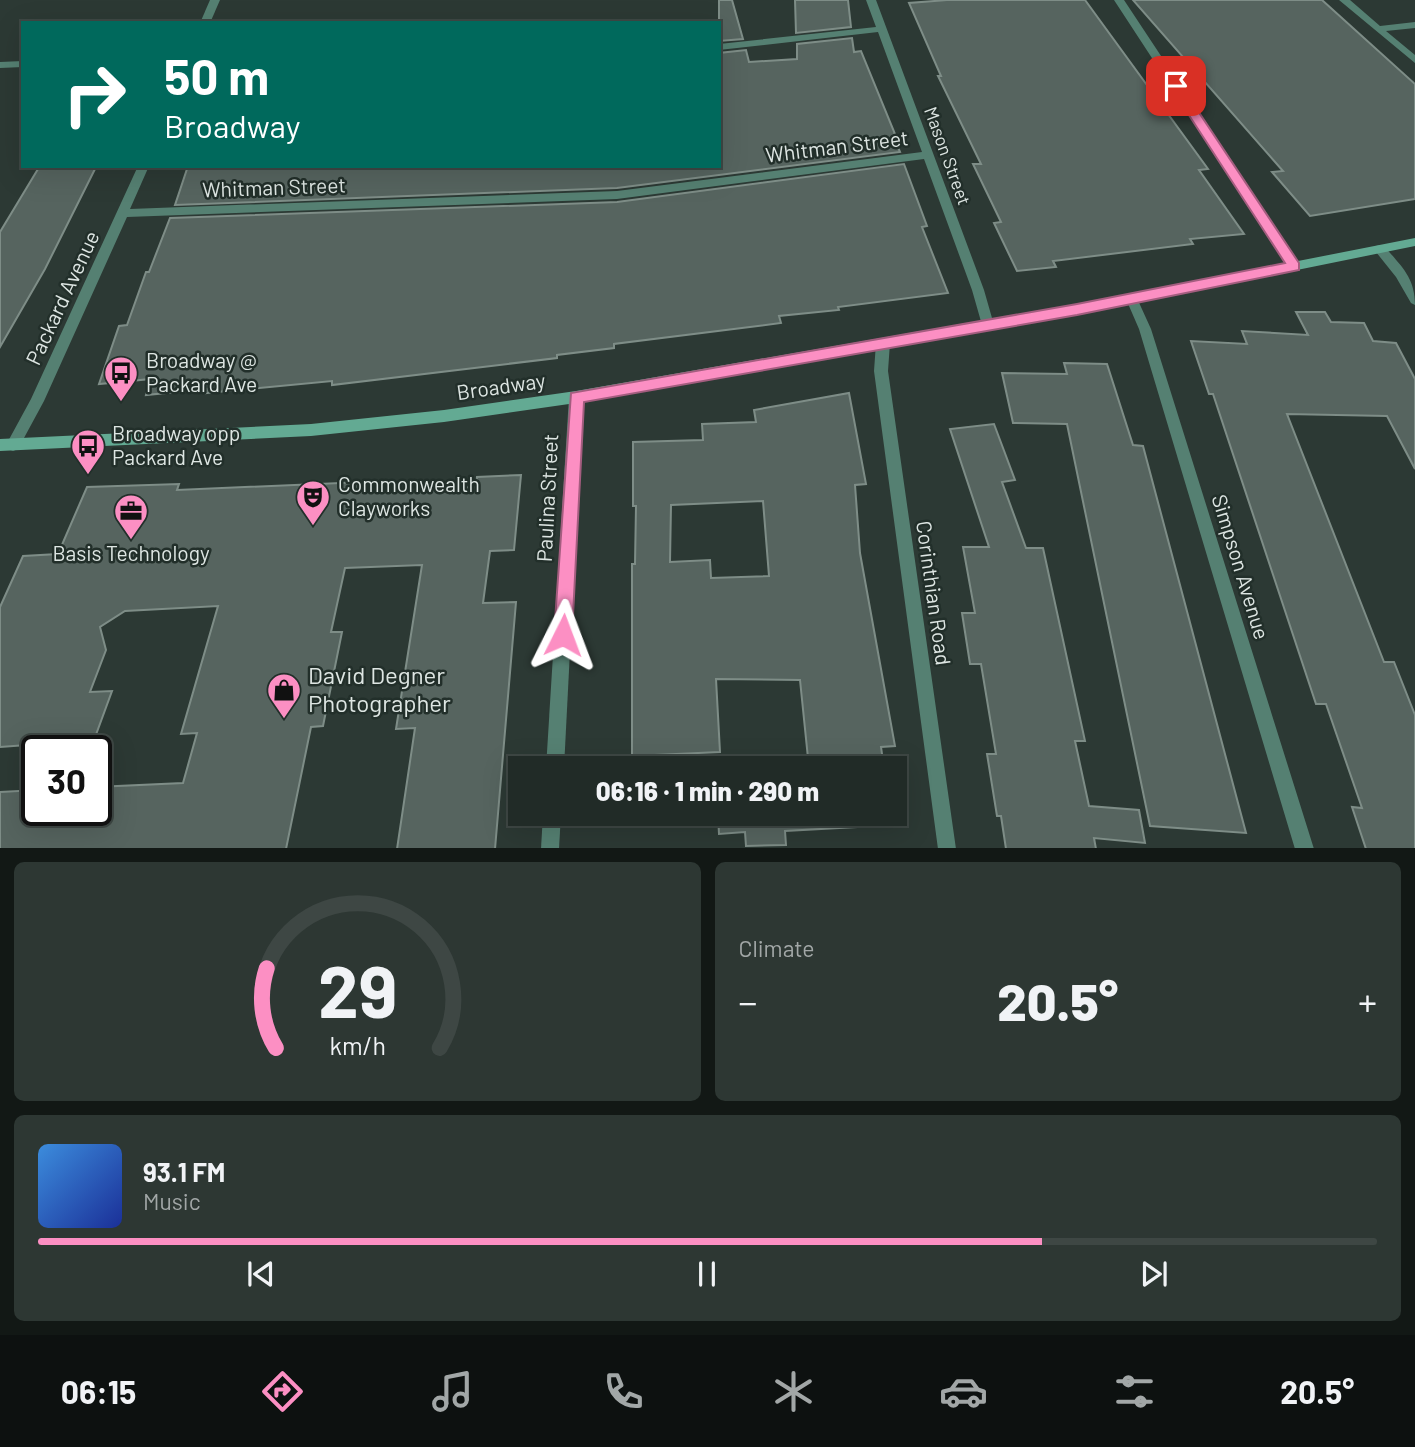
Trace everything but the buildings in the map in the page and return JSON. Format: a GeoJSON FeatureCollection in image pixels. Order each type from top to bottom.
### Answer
{"type":"FeatureCollection","features":[{"type":"Feature","properties":{"kind":"main road","name":"Broadway"},"geometry":{"type":"LineString","coordinates":[[7,445],[312,430],[444,416],[576,397],[1132,299],[1415,242]]}},
{"type":"Feature","properties":{"kind":"street"},"geometry":{"type":"LineString","coordinates":[[206,21],[215,0]]}},
{"type":"Feature","properties":{"kind":"street","name":"Mason Street"},"geometry":{"type":"LineString","coordinates":[[871,0],[978,290],[988,325]]}},
{"type":"Feature","properties":{"kind":"street"},"geometry":{"type":"LineString","coordinates":[[1119,0],[1294,266]]}},
{"type":"Feature","properties":{"kind":"street"},"geometry":{"type":"LineString","coordinates":[[1344,0],[1415,60]]}},
{"type":"Feature","properties":{"kind":"street"},"geometry":{"type":"LineString","coordinates":[[1378,29],[1415,25]]}},
{"type":"Feature","properties":{"kind":"street"},"geometry":{"type":"LineString","coordinates":[[721,47],[881,29]]}},
{"type":"Feature","properties":{"kind":"street"},"geometry":{"type":"LineString","coordinates":[[0,65],[21,64]]}},
{"type":"Feature","properties":{"kind":"street","name":"Whitman Street"},"geometry":{"type":"LineString","coordinates":[[124,213],[617,195],[927,155]]}},
{"type":"Feature","properties":{"kind":"street","name":"Packard Avenue"},"geometry":{"type":"LineString","coordinates":[[7,445],[33,410],[143,168]]}},
{"type":"Feature","properties":{"kind":"street"},"geometry":{"type":"LineString","coordinates":[[1380,249],[1401,274],[1415,300]]}},
{"type":"Feature","properties":{"kind":"street","name":"Simpson Avenue"},"geometry":{"type":"LineString","coordinates":[[1132,299],[1149,343],[1305,848]]}},
{"type":"Feature","properties":{"kind":"street","name":"Corinthian Road"},"geometry":{"type":"LineString","coordinates":[[883,343],[881,370],[947,848]]}},
{"type":"Feature","properties":{"kind":"street","name":"Paulina Street"},"geometry":{"type":"LineString","coordinates":[[556,756],[576,397]]}},
{"type":"Feature","properties":{"kind":"street"},"geometry":{"type":"LineString","coordinates":[[550,848],[551,826]]}},
{"type":"Feature","properties":{"kind":"place","name":"Broadway @ Packard Ave"},"geometry":{"type":"Point","coordinates":[121,403]}},
{"type":"Feature","properties":{"kind":"place","name":"Broadway opp Packard Ave"},"geometry":{"type":"Point","coordinates":[88,476]}},
{"type":"Feature","properties":{"kind":"place","name":"Commonwealth Clayworks"},"geometry":{"type":"Point","coordinates":[313,527]}},
{"type":"Feature","properties":{"kind":"place","name":"Basis Technology"},"geometry":{"type":"Point","coordinates":[131,541]}},
{"type":"Feature","properties":{"kind":"place","name":"David Degner Photographer"},"geometry":{"type":"Point","coordinates":[284,720]}},
{"type":"Feature","properties":{"kind":"route"},"geometry":{"type":"LineString","coordinates":[[563,635],[576,397],[1132,299],[1294,266],[1176,86]]}}]}
